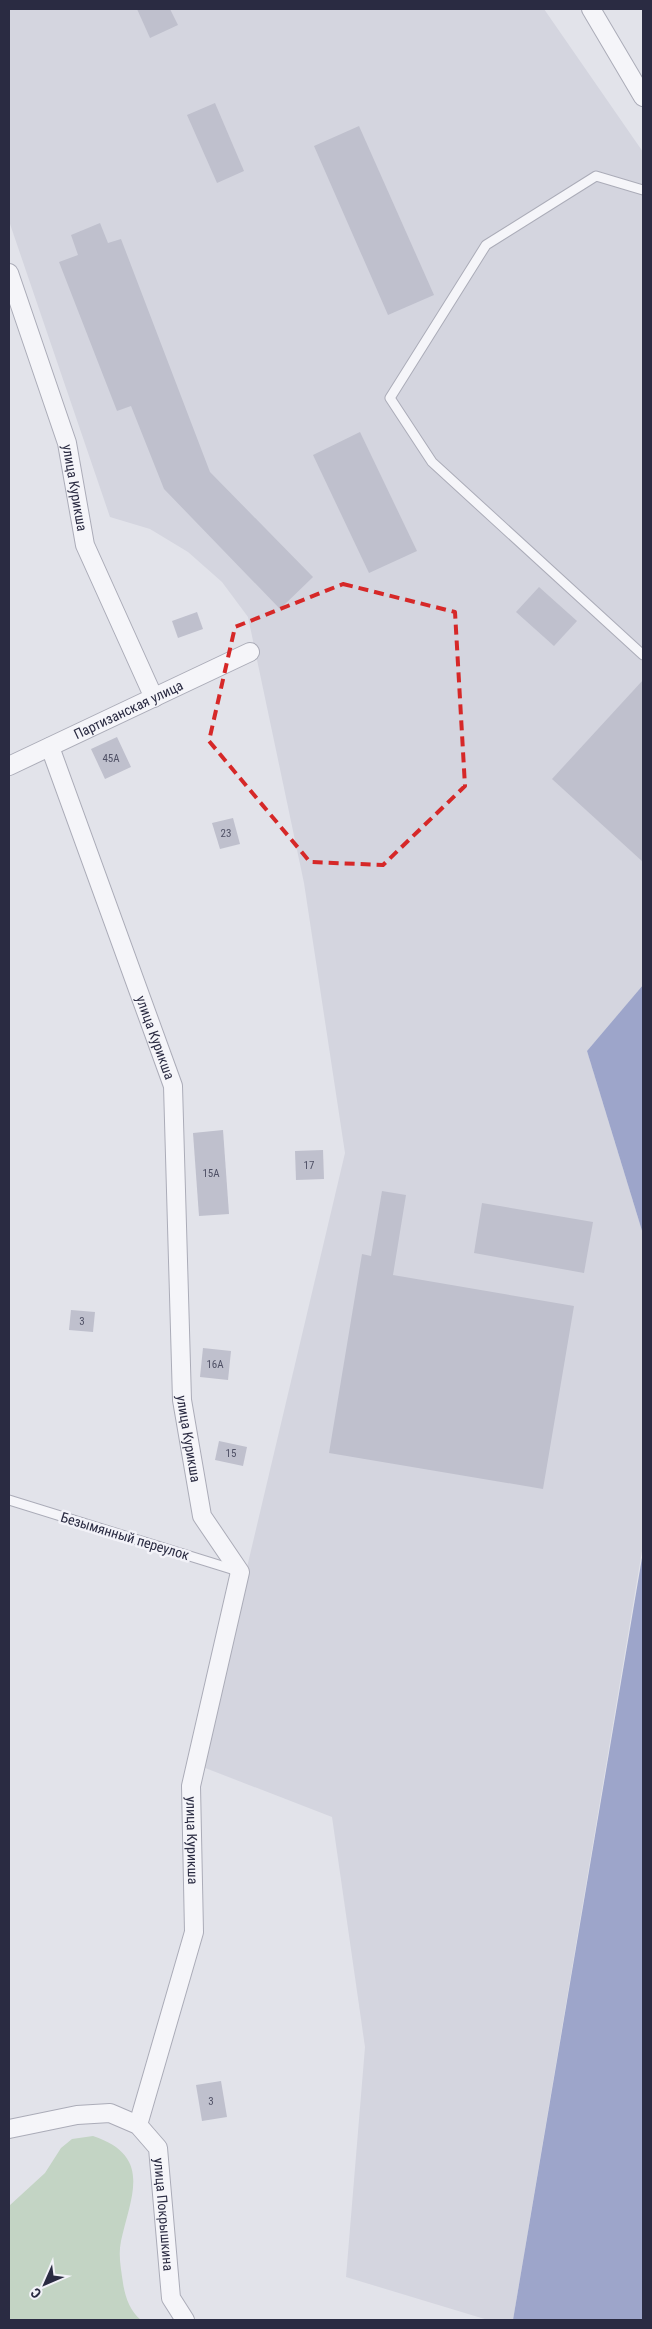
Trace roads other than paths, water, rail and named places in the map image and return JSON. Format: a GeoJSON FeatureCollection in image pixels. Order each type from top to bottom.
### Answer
{"type":"FeatureCollection","features":[{"type":"Feature","properties":{"kind":"street"},"geometry":{"type":"LineString","coordinates":[[591,9],[643,97]]}},
{"type":"Feature","properties":{"kind":"street","name":"улица Курикша"},"geometry":{"type":"LineString","coordinates":[[9,273],[68,443],[85,545],[154,698]]}},
{"type":"Feature","properties":{"kind":"street","name":"Партизанская улица"},"geometry":{"type":"LineString","coordinates":[[9,766],[250,652]]}},
{"type":"Feature","properties":{"kind":"street","name":"улица Курикша"},"geometry":{"type":"LineString","coordinates":[[50,747],[173,1086],[182,1400],[202,1516],[240,1572],[191,1786],[194,1932],[138,2125]]}},
{"type":"Feature","properties":{"kind":"street","name":"улица Покрышкина"},"geometry":{"type":"LineString","coordinates":[[9,2129],[77,2115],[110,2113],[138,2125],[158,2148],[171,2298],[185,2320]]}},
{"type":"Feature","properties":{"kind":"lane"},"geometry":{"type":"LineString","coordinates":[[643,190],[596,176],[486,245],[390,398],[432,462],[643,655]]}},
{"type":"Feature","properties":{"kind":"lane","name":"Безымянный переулок"},"geometry":{"type":"LineString","coordinates":[[9,1500],[240,1572]]}},
{"type":"Feature","properties":{"kind":"water"},"geometry":{"type":"Polygon","coordinates":[[[643,985],[643,1234],[587,1051],[643,985]]]}},
{"type":"Feature","properties":{"kind":"water"},"geometry":{"type":"Polygon","coordinates":[[[643,1552],[643,2320],[513,2320],[643,1552]]]}}]}
